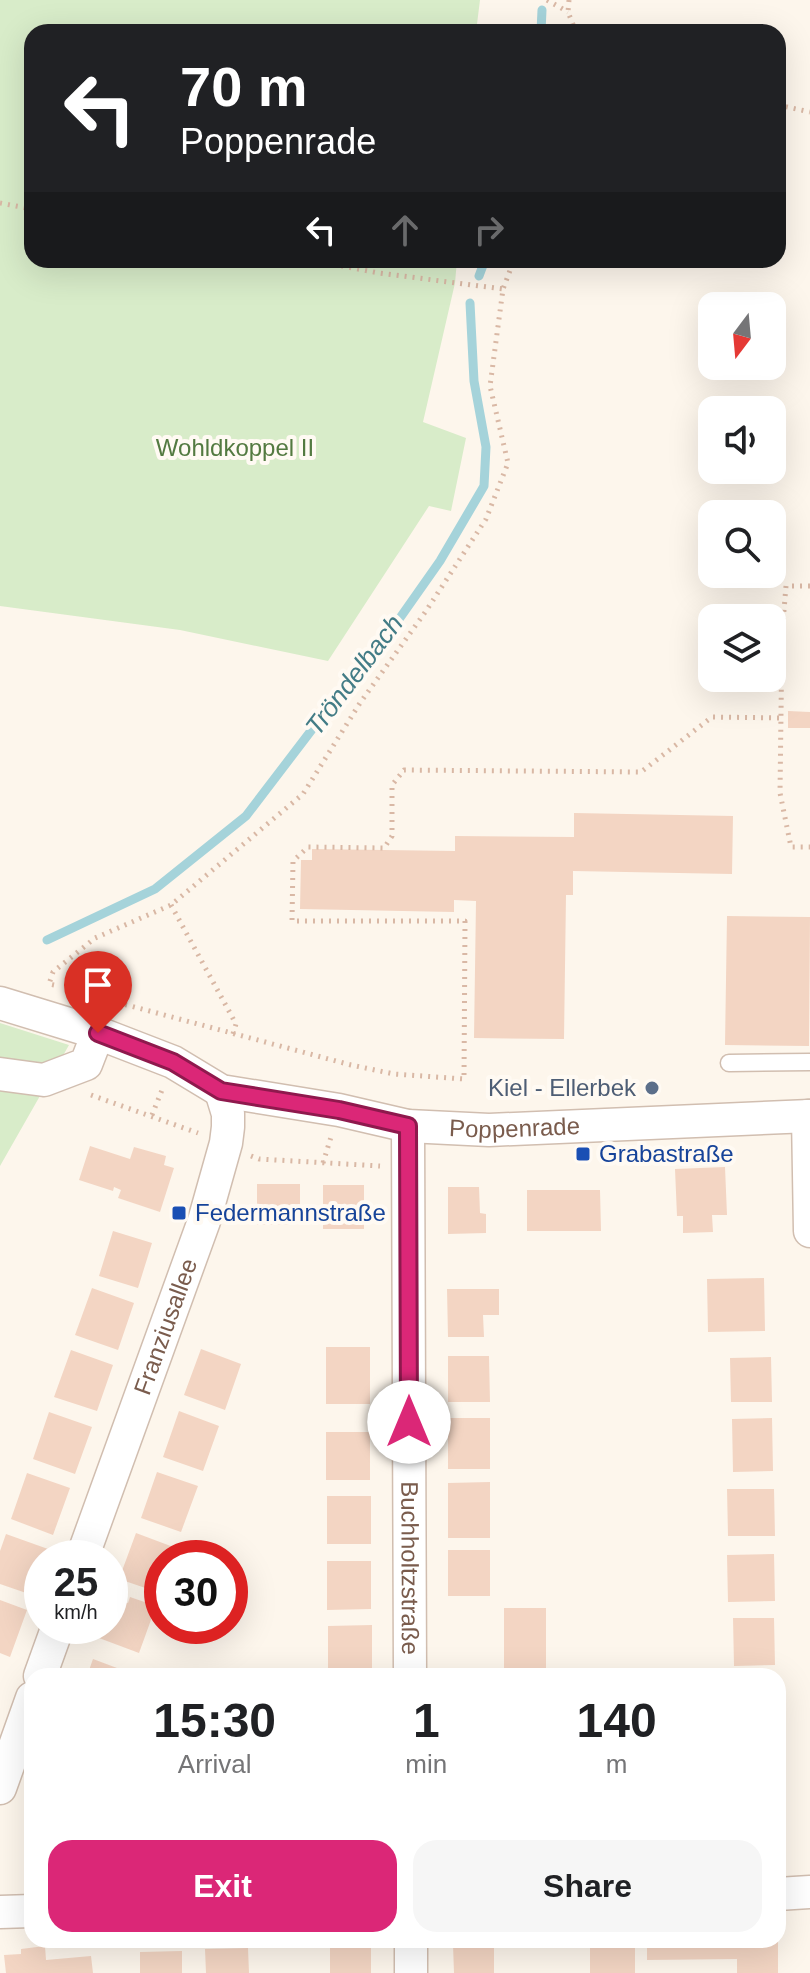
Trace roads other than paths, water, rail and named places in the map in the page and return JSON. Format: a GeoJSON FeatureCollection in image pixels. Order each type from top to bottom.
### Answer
{"type":"FeatureCollection","features":[{"type":"Feature","properties":{"kind":"street"},"geometry":{"type":"LineString","coordinates":[[0,1003],[98,1033],[173,1062],[221,1091]]}},
{"type":"Feature","properties":{"kind":"street"},"geometry":{"type":"LineString","coordinates":[[0,1074],[44,1080],[86,1064],[98,1033]]}},
{"type":"Feature","properties":{"kind":"street","name":"Poppenrade"},"geometry":{"type":"LineString","coordinates":[[221,1091],[339,1110],[408,1126],[489,1130],[809,1116]]}},
{"type":"Feature","properties":{"kind":"street","name":"Franziusallee"},"geometry":{"type":"LineString","coordinates":[[89,1540],[204,1221],[226,1143],[228,1114],[221,1091]]}},
{"type":"Feature","properties":{"kind":"street"},"geometry":{"type":"LineString","coordinates":[[809,1116],[810,1231]]}},
{"type":"Feature","properties":{"kind":"street","name":"Buchholtzstraße"},"geometry":{"type":"LineString","coordinates":[[408,1126],[410,1668]]}},
{"type":"Feature","properties":{"kind":"street"},"geometry":{"type":"LineString","coordinates":[[43,1668],[52,1644]]}},
{"type":"Feature","properties":{"kind":"street"},"geometry":{"type":"LineString","coordinates":[[0,1788],[24,1720]]}},
{"type":"Feature","properties":{"kind":"street"},"geometry":{"type":"LineString","coordinates":[[786,1894],[810,1892]]}},
{"type":"Feature","properties":{"kind":"street"},"geometry":{"type":"LineString","coordinates":[[0,1912],[24,1911]]}},
{"type":"Feature","properties":{"kind":"street"},"geometry":{"type":"LineString","coordinates":[[411,1948],[411,1973]]}},
{"type":"Feature","properties":{"kind":"lane"},"geometry":{"type":"LineString","coordinates":[[729,1063],[810,1062]]}},
{"type":"Feature","properties":{"kind":"waterway","name":"Tröndelbach"},"geometry":{"type":"LineString","coordinates":[[541,24],[542,10]]}},
{"type":"Feature","properties":{"kind":"waterway","name":"Tröndelbach"},"geometry":{"type":"LineString","coordinates":[[479,276],[482,268]]}},
{"type":"Feature","properties":{"kind":"waterway","name":"Tröndelbach"},"geometry":{"type":"LineString","coordinates":[[47,940],[155,889],[246,816],[383,642],[440,561],[484,486],[486,447],[474,381],[470,303]]}},
{"type":"Feature","properties":{"kind":"place","name":"Kiel - Ellerbek"},"geometry":{"type":"Point","coordinates":[652,1088]}},
{"type":"Feature","properties":{"kind":"place","name":"Grabastraße"},"geometry":{"type":"Point","coordinates":[583,1154]}},
{"type":"Feature","properties":{"kind":"place","name":"Federmannstraße"},"geometry":{"type":"Point","coordinates":[179,1213]}},
{"type":"Feature","properties":{"kind":"park label","name":"Wohldkoppel II"},"geometry":{"type":"Point","coordinates":[235,448]}}]}
